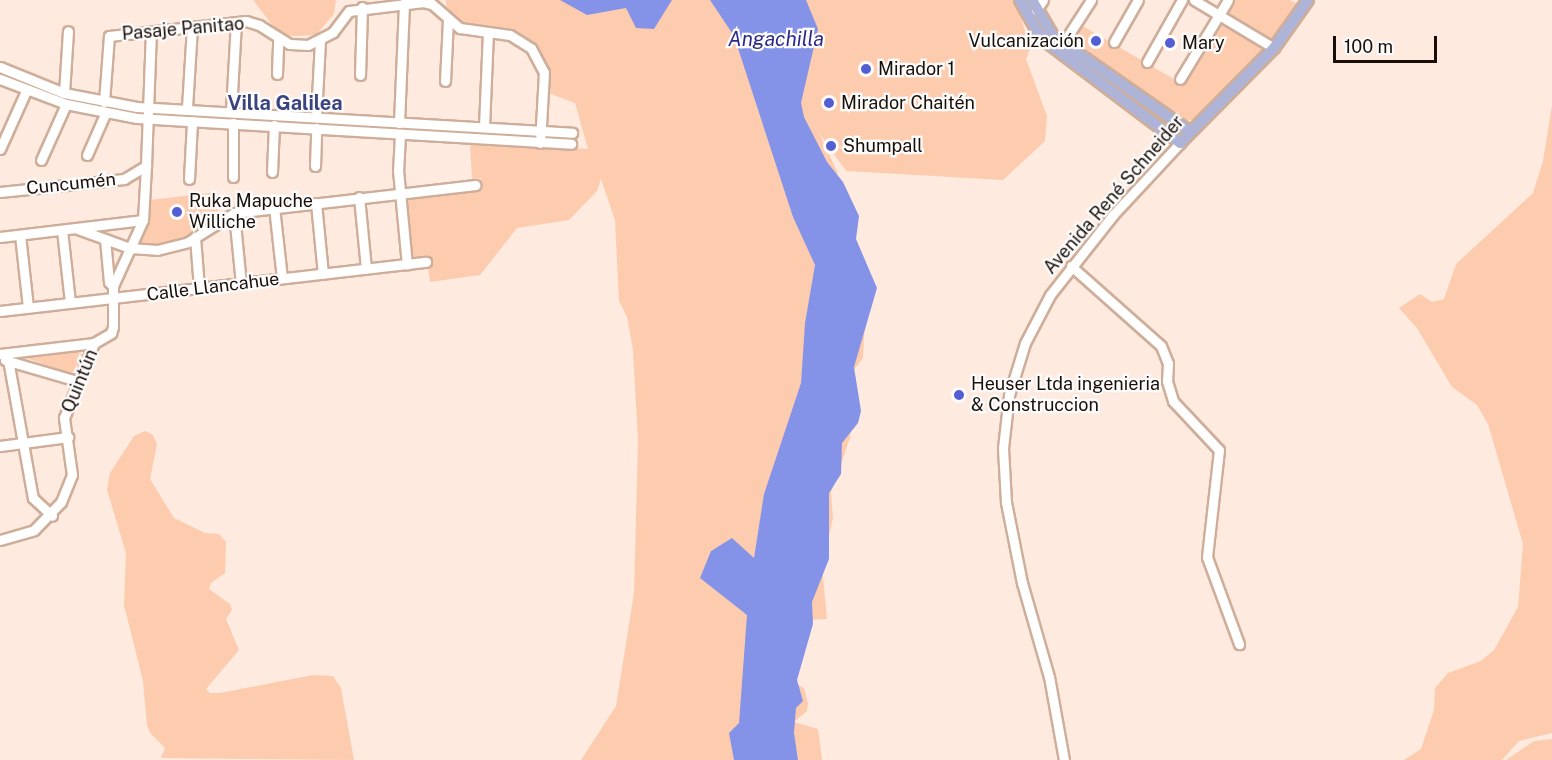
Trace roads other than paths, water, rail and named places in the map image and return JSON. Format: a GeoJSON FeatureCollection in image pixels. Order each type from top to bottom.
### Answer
{"type":"FeatureCollection","features":[{"type":"Feature","properties":{"kind":"main road"},"geometry":{"type":"LineString","coordinates":[[1020,0],[1038,33],[1189,131]]}},
{"type":"Feature","properties":{"kind":"main road","name":"Avenida René Schneider"},"geometry":{"type":"LineString","coordinates":[[1180,143],[1189,131],[1274,48],[1308,0]]}},
{"type":"Feature","properties":{"kind":"main road"},"geometry":{"type":"LineString","coordinates":[[1034,5],[1061,47],[1180,143]]}},
{"type":"Feature","properties":{"kind":"street"},"geometry":{"type":"LineString","coordinates":[[1034,5],[1044,0]]}},
{"type":"Feature","properties":{"kind":"street"},"geometry":{"type":"LineString","coordinates":[[1061,47],[1090,0]]}},
{"type":"Feature","properties":{"kind":"street"},"geometry":{"type":"LineString","coordinates":[[1114,42],[1138,0]]}},
{"type":"Feature","properties":{"kind":"street"},"geometry":{"type":"LineString","coordinates":[[1147,62],[1182,0]]}},
{"type":"Feature","properties":{"kind":"street"},"geometry":{"type":"LineString","coordinates":[[1194,0],[1274,48]]}},
{"type":"Feature","properties":{"kind":"street"},"geometry":{"type":"LineString","coordinates":[[1180,79],[1228,0]]}},
{"type":"Feature","properties":{"kind":"street"},"geometry":{"type":"LineString","coordinates":[[399,123],[404,3]]}},
{"type":"Feature","properties":{"kind":"street"},"geometry":{"type":"LineString","coordinates":[[316,117],[320,41],[349,11],[362,7],[404,3],[432,4],[460,28],[502,33],[524,42],[540,59],[544,72],[540,143]]}},
{"type":"Feature","properties":{"kind":"street"},"geometry":{"type":"LineString","coordinates":[[360,75],[362,7]]}},
{"type":"Feature","properties":{"kind":"street"},"geometry":{"type":"LineString","coordinates":[[445,81],[448,20]]}},
{"type":"Feature","properties":{"kind":"street"},"geometry":{"type":"LineString","coordinates":[[231,111],[236,22]]}},
{"type":"Feature","properties":{"kind":"street","name":"Pasaje Panitao"},"geometry":{"type":"LineString","coordinates":[[104,102],[109,36],[253,22],[278,38],[299,46],[320,41]]}},
{"type":"Feature","properties":{"kind":"street"},"geometry":{"type":"LineString","coordinates":[[187,108],[192,27]]}},
{"type":"Feature","properties":{"kind":"street"},"geometry":{"type":"LineString","coordinates":[[64,93],[68,31]]}},
{"type":"Feature","properties":{"kind":"street"},"geometry":{"type":"LineString","coordinates":[[111,299],[113,286],[143,220],[143,169],[152,32]]}},
{"type":"Feature","properties":{"kind":"street"},"geometry":{"type":"LineString","coordinates":[[484,127],[488,32]]}},
{"type":"Feature","properties":{"kind":"street"},"geometry":{"type":"LineString","coordinates":[[277,74],[278,38]]}},
{"type":"Feature","properties":{"kind":"street"},"geometry":{"type":"LineString","coordinates":[[0,68],[64,93],[104,102],[148,107],[572,133]]}},
{"type":"Feature","properties":{"kind":"street"},"geometry":{"type":"LineString","coordinates":[[0,79],[26,91],[105,114],[571,144]]}},
{"type":"Feature","properties":{"kind":"street"},"geometry":{"type":"LineString","coordinates":[[0,149],[26,91]]}},
{"type":"Feature","properties":{"kind":"street"},"geometry":{"type":"LineString","coordinates":[[40,160],[66,104]]}},
{"type":"Feature","properties":{"kind":"street"},"geometry":{"type":"LineString","coordinates":[[87,155],[105,114]]}},
{"type":"Feature","properties":{"kind":"street"},"geometry":{"type":"LineString","coordinates":[[189,179],[192,121]]}},
{"type":"Feature","properties":{"kind":"street"},"geometry":{"type":"LineString","coordinates":[[233,177],[234,123]]}},
{"type":"Feature","properties":{"kind":"street"},"geometry":{"type":"LineString","coordinates":[[272,172],[274,126]]}},
{"type":"Feature","properties":{"kind":"street"},"geometry":{"type":"LineString","coordinates":[[315,165],[316,128]]}},
{"type":"Feature","properties":{"kind":"street"},"geometry":{"type":"LineString","coordinates":[[400,134],[400,192],[406,265]]}},
{"type":"Feature","properties":{"kind":"street","name":"Avenida René Schneider"},"geometry":{"type":"LineString","coordinates":[[1064,760],[1050,677],[1017,562],[1006,502],[1002,448],[1009,395],[1025,343],[1050,295],[1071,266],[1180,143]]}},
{"type":"Feature","properties":{"kind":"street","name":"Cuncumén"},"geometry":{"type":"LineString","coordinates":[[0,192],[124,179],[143,169]]}},
{"type":"Feature","properties":{"kind":"street"},"geometry":{"type":"LineString","coordinates":[[75,228],[130,248],[157,250],[195,237],[234,213],[476,185]]}},
{"type":"Feature","properties":{"kind":"street"},"geometry":{"type":"LineString","coordinates":[[359,197],[366,269]]}},
{"type":"Feature","properties":{"kind":"street"},"geometry":{"type":"LineString","coordinates":[[316,202],[323,274]]}},
{"type":"Feature","properties":{"kind":"street"},"geometry":{"type":"LineString","coordinates":[[274,207],[282,278]]}},
{"type":"Feature","properties":{"kind":"street"},"geometry":{"type":"LineString","coordinates":[[234,213],[241,284]]}},
{"type":"Feature","properties":{"kind":"street"},"geometry":{"type":"LineString","coordinates":[[0,237],[143,220]]}},
{"type":"Feature","properties":{"kind":"street"},"geometry":{"type":"LineString","coordinates":[[62,230],[70,303]]}},
{"type":"Feature","properties":{"kind":"street"},"geometry":{"type":"LineString","coordinates":[[20,235],[28,308]]}},
{"type":"Feature","properties":{"kind":"street"},"geometry":{"type":"LineString","coordinates":[[195,237],[199,288]]}},
{"type":"Feature","properties":{"kind":"street"},"geometry":{"type":"LineString","coordinates":[[105,239],[109,282],[113,286]]}},
{"type":"Feature","properties":{"kind":"street","name":"Calle Llancahue"},"geometry":{"type":"LineString","coordinates":[[0,311],[426,262]]}},
{"type":"Feature","properties":{"kind":"street"},"geometry":{"type":"LineString","coordinates":[[1071,266],[1161,346],[1168,363],[1167,381],[1173,401],[1219,450],[1207,557],[1239,644]]}},
{"type":"Feature","properties":{"kind":"street","name":"Quintún"},"geometry":{"type":"LineString","coordinates":[[52,516],[72,475],[64,418],[94,343],[111,333],[111,299]]}},
{"type":"Feature","properties":{"kind":"street"},"geometry":{"type":"LineString","coordinates":[[4,357],[94,343]]}},
{"type":"Feature","properties":{"kind":"street"},"geometry":{"type":"LineString","coordinates":[[4,357],[77,381]]}},
{"type":"Feature","properties":{"kind":"street"},"geometry":{"type":"LineString","coordinates":[[0,540],[34,530],[52,516],[33,498],[25,442],[4,357]]}},
{"type":"Feature","properties":{"kind":"street"},"geometry":{"type":"LineString","coordinates":[[0,446],[68,437]]}},
{"type":"Feature","properties":{"kind":"water"},"geometry":{"type":"Polygon","coordinates":[[[560,0],[672,0],[654,29],[636,28],[626,8],[587,15],[560,0]]]}},
{"type":"Feature","properties":{"kind":"water","name":"Angachilla"},"geometry":{"type":"Polygon","coordinates":[[[710,0],[806,0],[818,29],[801,103],[804,117],[827,162],[843,182],[859,216],[856,239],[877,288],[854,367],[861,411],[858,423],[842,443],[841,474],[829,493],[829,559],[812,602],[813,624],[797,680],[803,701],[796,708],[794,733],[798,760],[734,760],[729,733],[739,723],[747,615],[700,578],[711,551],[732,538],[754,558],[764,494],[801,383],[805,323],[815,265],[793,217],[734,36],[710,0]]]}},
{"type":"Feature","properties":{"kind":"place","name":"Vulcanización"},"geometry":{"type":"Point","coordinates":[1096,41]}},
{"type":"Feature","properties":{"kind":"place","name":"Mary"},"geometry":{"type":"Point","coordinates":[1170,43]}},
{"type":"Feature","properties":{"kind":"place","name":"Mirador 1"},"geometry":{"type":"Point","coordinates":[866,69]}},
{"type":"Feature","properties":{"kind":"place","name":"Mirador Chaitén"},"geometry":{"type":"Point","coordinates":[829,103]}},
{"type":"Feature","properties":{"kind":"place","name":"Shumpall"},"geometry":{"type":"Point","coordinates":[831,146]}},
{"type":"Feature","properties":{"kind":"place","name":"Ruka Mapuche Williche"},"geometry":{"type":"Point","coordinates":[177,212]}},
{"type":"Feature","properties":{"kind":"place","name":"Heuser Ltda ingenieria & Construccion"},"geometry":{"type":"Point","coordinates":[959,395]}},
{"type":"Feature","properties":{"kind":"district","name":"Villa Galilea"},"geometry":{"type":"Point","coordinates":[285,103]}}]}
